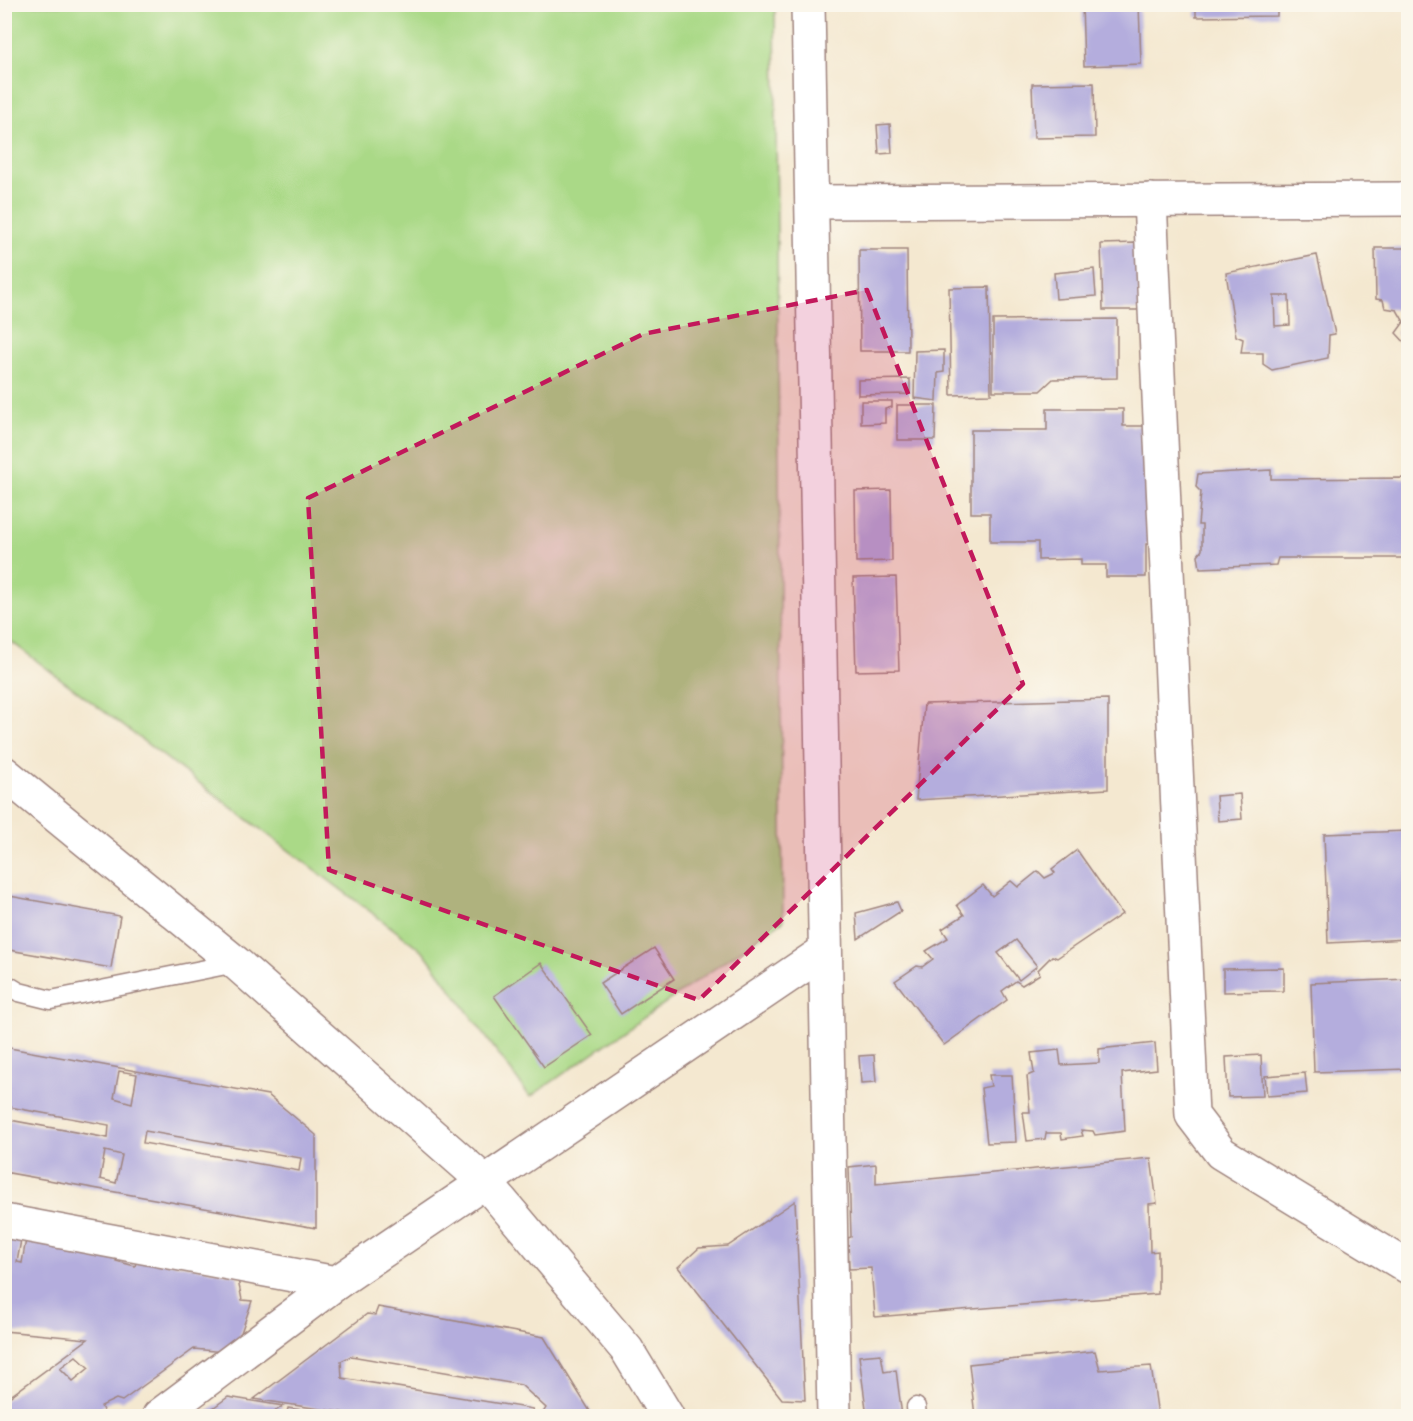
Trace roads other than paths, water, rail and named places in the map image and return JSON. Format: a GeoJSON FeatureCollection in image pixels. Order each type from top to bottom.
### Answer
{"type":"FeatureCollection","features":[{"type":"Feature","properties":{"kind":"street"},"geometry":{"type":"LineString","coordinates":[[808,4],[834,1416]]}},
{"type":"Feature","properties":{"kind":"street"},"geometry":{"type":"LineString","coordinates":[[812,202],[1408,199]]}},
{"type":"Feature","properties":{"kind":"street"},"geometry":{"type":"LineString","coordinates":[[1150,200],[1192,1115],[1221,1153],[1408,1266]]}},
{"type":"Feature","properties":{"kind":"street"},"geometry":{"type":"LineString","coordinates":[[4,773],[236,963],[485,1182],[627,1350],[667,1416]]}},
{"type":"Feature","properties":{"kind":"street"},"geometry":{"type":"LineString","coordinates":[[159,1416],[336,1283],[825,951]]}},
{"type":"Feature","properties":{"kind":"street"},"geometry":{"type":"LineString","coordinates":[[4,1221],[336,1283]]}},
{"type":"Feature","properties":{"kind":"lane"},"geometry":{"type":"LineString","coordinates":[[4,983],[19,992],[51,1000],[236,963]]}}]}
